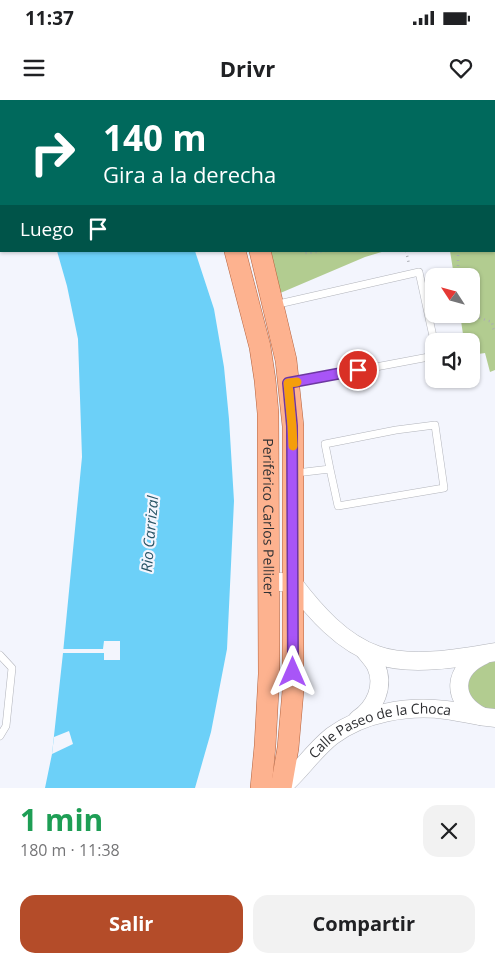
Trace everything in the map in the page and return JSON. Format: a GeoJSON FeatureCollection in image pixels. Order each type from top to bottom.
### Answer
{"type":"FeatureCollection","features":[{"type":"Feature","properties":{"kind":"main road","name":"Periférico Carlos Pellicer"},"geometry":{"type":"LineString","coordinates":[[235,252],[258,339],[268,413],[271,787]]}},
{"type":"Feature","properties":{"kind":"main road"},"geometry":{"type":"LineString","coordinates":[[260,252],[286,360],[292,426],[293,473],[292,710],[288,748],[271,787]]}},
{"type":"Feature","properties":{"kind":"street"},"geometry":{"type":"LineString","coordinates":[[269,582],[293,583],[322,618],[343,636],[371,653],[386,658],[408,661],[464,657],[491,652]]}},
{"type":"Feature","properties":{"kind":"street"},"geometry":{"type":"LineString","coordinates":[[343,729],[364,716],[377,696],[379,681],[376,667],[362,648]]}},
{"type":"Feature","properties":{"kind":"street"},"geometry":{"type":"LineString","coordinates":[[489,718],[473,712],[466,706],[459,691],[462,673],[468,665],[474,659],[491,652]]}},
{"type":"Feature","properties":{"kind":"street","name":"Calle Paseo de la Choca"},"geometry":{"type":"LineString","coordinates":[[271,787],[294,776],[313,752],[332,736],[343,729],[380,714],[411,709],[438,709],[489,718]]}},
{"type":"Feature","properties":{"kind":"lane"},"geometry":{"type":"LineString","coordinates":[[273,305],[419,272],[432,333]]}},
{"type":"Feature","properties":{"kind":"lane"},"geometry":{"type":"LineString","coordinates":[[288,383],[425,358]]}},
{"type":"Feature","properties":{"kind":"lane"},"geometry":{"type":"LineString","coordinates":[[435,425],[444,488],[338,506],[330,469],[325,444],[396,430],[435,425]]}},
{"type":"Feature","properties":{"kind":"lane"},"geometry":{"type":"LineString","coordinates":[[293,473],[330,469]]}},
{"type":"Feature","properties":{"kind":"lane"},"geometry":{"type":"LineString","coordinates":[[0,655],[12,668],[6,726],[0,736]]}},
{"type":"Feature","properties":{"kind":"path"},"geometry":{"type":"LineString","coordinates":[[406,252],[411,274]]}},
{"type":"Feature","properties":{"kind":"path"},"geometry":{"type":"LineString","coordinates":[[458,268],[460,252]]}},
{"type":"Feature","properties":{"kind":"path"},"geometry":{"type":"LineString","coordinates":[[480,318],[494,321],[493,328],[495,332]]}},
{"type":"Feature","properties":{"kind":"green space"},"geometry":{"type":"Polygon","coordinates":[[[267,252],[382,252],[365,257],[278,294],[267,252]]]}},
{"type":"Feature","properties":{"kind":"green space"},"geometry":{"type":"Polygon","coordinates":[[[450,252],[495,252],[495,370],[490,372],[485,353],[480,354],[480,333],[463,333],[461,323],[480,323],[480,268],[453,268],[450,252]]]}},
{"type":"Feature","properties":{"kind":"green space"},"geometry":{"type":"Polygon","coordinates":[[[495,652],[495,718],[483,717],[460,681],[495,652]]]}},
{"type":"Feature","properties":{"kind":"water","name":"Rio Carrizal"},"geometry":{"type":"Polygon","coordinates":[[[57,252],[195,252],[214,309],[224,367],[234,501],[227,649],[211,732],[195,788],[45,788],[52,754],[82,457],[78,339],[67,286],[57,252]]]}},
{"type":"Feature","properties":{"kind":"pier"},"geometry":{"type":"Polygon","coordinates":[[[104,641],[120,641],[120,660],[104,660],[104,653],[63,653],[63,649],[103,649],[104,641]]]}},
{"type":"Feature","properties":{"kind":"pier"},"geometry":{"type":"Polygon","coordinates":[[[69,731],[73,744],[52,754],[54,737],[69,731]]]}},
{"type":"Feature","properties":{"kind":"slow traffic"},"geometry":{"type":"LineString","coordinates":[[293,446],[288,383],[297,382]]}},
{"type":"Feature","properties":{"kind":"route"},"geometry":{"type":"LineString","coordinates":[[293,672],[292,426],[288,383],[358,370]]}}]}
